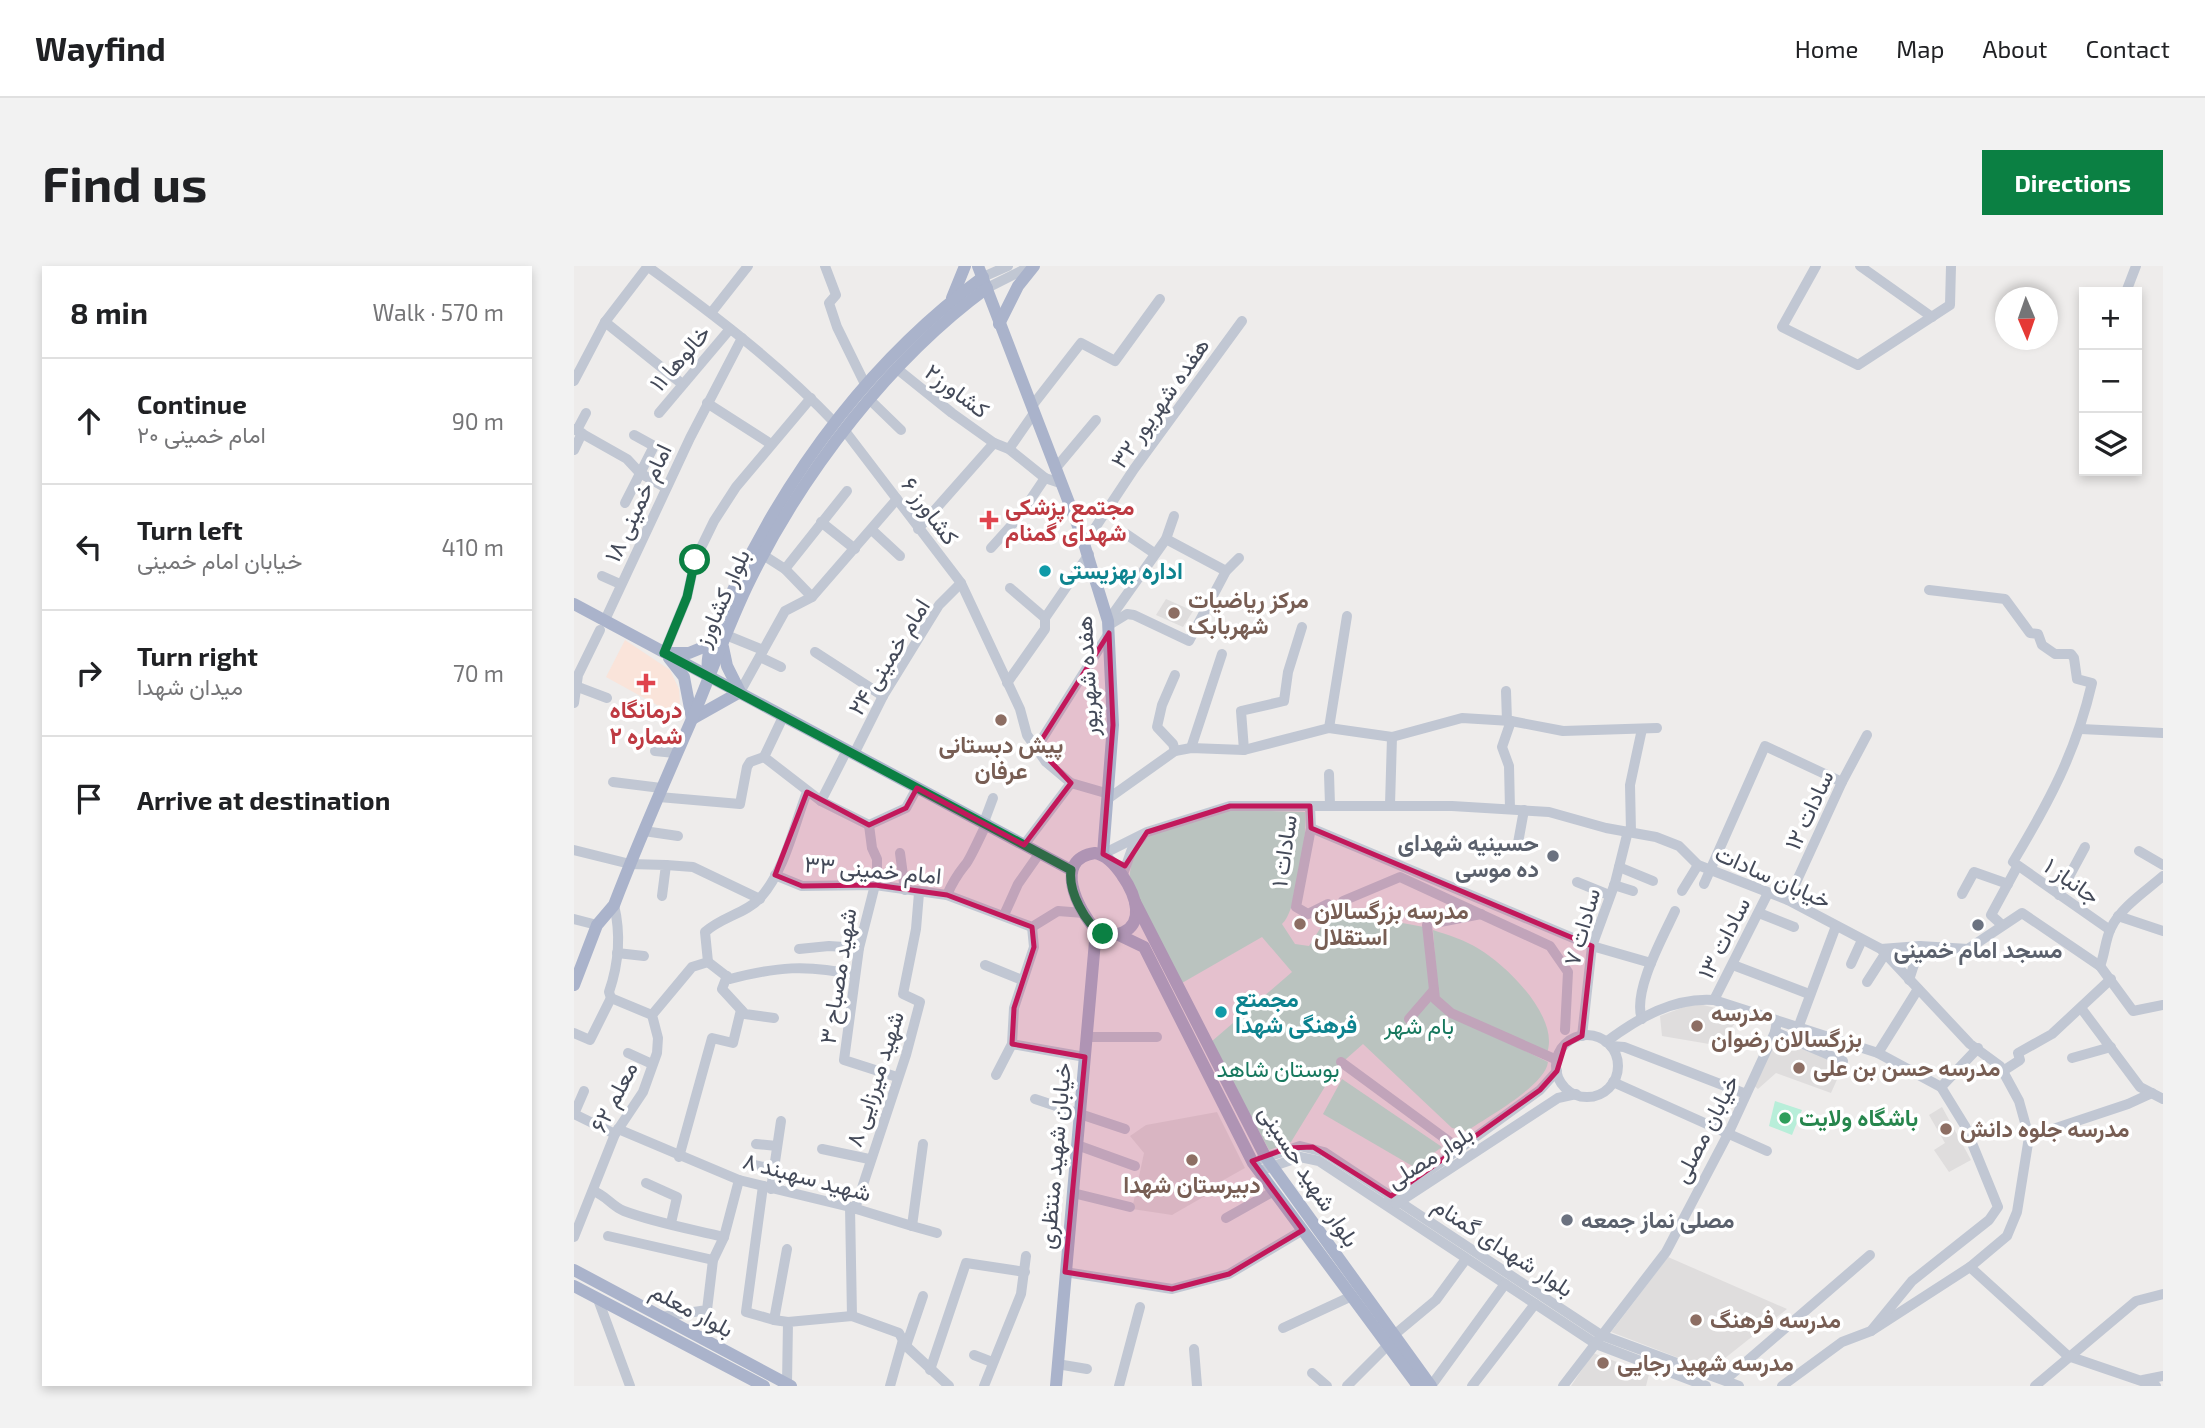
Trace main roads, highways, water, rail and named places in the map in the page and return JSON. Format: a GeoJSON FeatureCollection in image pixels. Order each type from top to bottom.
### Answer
{"type":"FeatureCollection","features":[{"type":"Feature","properties":{"kind":"main road"},"geometry":{"type":"LineString","coordinates":[[965,266],[959,302],[991,303]]}},
{"type":"Feature","properties":{"kind":"main road"},"geometry":{"type":"LineString","coordinates":[[999,324],[1018,286],[1032,266]]}},
{"type":"Feature","properties":{"kind":"main road","name":"بلوار کشاورز"},"geometry":{"type":"LineString","coordinates":[[719,640],[762,555],[810,479],[896,368],[982,277]]}},
{"type":"Feature","properties":{"kind":"main road","name":"هفده شهریور"},"geometry":{"type":"LineString","coordinates":[[982,277],[1033,410],[1050,474],[1060,483],[1087,549],[1109,626],[1113,725],[1103,854]]}},
{"type":"Feature","properties":{"kind":"main road","name":"بلوار کشاورز"},"geometry":{"type":"LineString","coordinates":[[574,985],[597,925],[614,905],[692,719],[719,640],[769,521],[835,423],[866,384],[959,302]]}},
{"type":"Feature","properties":{"kind":"main road"},"geometry":{"type":"LineString","coordinates":[[574,604],[602,625],[740,692],[1071,870]]}},
{"type":"Feature","properties":{"kind":"main road"},"geometry":{"type":"LineString","coordinates":[[664,653],[689,653],[719,640],[727,666],[740,692]]}},
{"type":"Feature","properties":{"kind":"main road"},"geometry":{"type":"LineString","coordinates":[[664,653],[684,677],[692,719],[740,692]]}},
{"type":"Feature","properties":{"kind":"main road"},"geometry":{"type":"LineString","coordinates":[[1119,934],[1132,925],[1135,902],[1115,864],[1103,854],[1095,853],[1080,858],[1071,870],[1072,886],[1084,913],[1096,930],[1103,934],[1119,934],[1143,947],[1156,940]]}},
{"type":"Feature","properties":{"kind":"main road","name":"بلوار شهید حسینی"},"geometry":{"type":"LineString","coordinates":[[1135,902],[1268,1160],[1391,1340],[1418,1386]]}},
{"type":"Feature","properties":{"kind":"main road","name":"خیابان شهید منتظری"},"geometry":{"type":"LineString","coordinates":[[1056,1386],[1096,930]]}},
{"type":"Feature","properties":{"kind":"main road","name":"بلوار شهید حسینی"},"geometry":{"type":"LineString","coordinates":[[1143,947],[1256,1167],[1352,1296],[1431,1386]]}},
{"type":"Feature","properties":{"kind":"main road","name":"بلوار معلم"},"geometry":{"type":"LineString","coordinates":[[574,1270],[789,1385]]}},
{"type":"Feature","properties":{"kind":"main road","name":"بلوار معلم"},"geometry":{"type":"LineString","coordinates":[[574,1286],[599,1302],[762,1386]]}},
{"type":"Feature","properties":{"kind":"place","name":"مجتمع پزشکی شهدای گمنام"},"geometry":{"type":"Point","coordinates":[989,520]}},
{"type":"Feature","properties":{"kind":"place","name":"اداره بهزیستی"},"geometry":{"type":"Point","coordinates":[1045,571]}},
{"type":"Feature","properties":{"kind":"place","name":"مرکز ریاضیات شهربابک"},"geometry":{"type":"Point","coordinates":[1174,613]}},
{"type":"Feature","properties":{"kind":"place","name":"درمانگاه شماره ۲"},"geometry":{"type":"Point","coordinates":[646,683]}},
{"type":"Feature","properties":{"kind":"place","name":"پیش دبستانی عرفان"},"geometry":{"type":"Point","coordinates":[1001,720]}},
{"type":"Feature","properties":{"kind":"place","name":"حسینیه شهدای ده موسی"},"geometry":{"type":"Point","coordinates":[1553,856]}},
{"type":"Feature","properties":{"kind":"place","name":"مدرسه بزرگسالان استقلال"},"geometry":{"type":"Point","coordinates":[1300,924]}},
{"type":"Feature","properties":{"kind":"place","name":"مسجد امام خمینی"},"geometry":{"type":"Point","coordinates":[1978,925]}},
{"type":"Feature","properties":{"kind":"place","name":"مجمتع فرهنگی شهدا"},"geometry":{"type":"Point","coordinates":[1221,1012]}},
{"type":"Feature","properties":{"kind":"place","name":"مدرسه بزرگسالان رضوان"},"geometry":{"type":"Point","coordinates":[1697,1026]}},
{"type":"Feature","properties":{"kind":"place","name":"مدرسه حسن بن علی"},"geometry":{"type":"Point","coordinates":[1799,1068]}},
{"type":"Feature","properties":{"kind":"place","name":"باشگاه ولایت"},"geometry":{"type":"Point","coordinates":[1785,1118]}},
{"type":"Feature","properties":{"kind":"place","name":"مدرسه جلوه دانش"},"geometry":{"type":"Point","coordinates":[1946,1129]}},
{"type":"Feature","properties":{"kind":"place","name":"دبیرستان شهدا"},"geometry":{"type":"Point","coordinates":[1192,1160]}},
{"type":"Feature","properties":{"kind":"place","name":"مصلی نماز جمعه"},"geometry":{"type":"Point","coordinates":[1567,1220]}},
{"type":"Feature","properties":{"kind":"place","name":"مدرسه فرهنگ"},"geometry":{"type":"Point","coordinates":[1696,1320]}},
{"type":"Feature","properties":{"kind":"place","name":"مدرسه شهید رجایی"},"geometry":{"type":"Point","coordinates":[1603,1363]}},
{"type":"Feature","properties":{"kind":"park label","name":"بام شهر"},"geometry":{"type":"Point","coordinates":[1419,1026]}},
{"type":"Feature","properties":{"kind":"park label","name":"بوستان شاهد"},"geometry":{"type":"Point","coordinates":[1278,1069]}}]}
